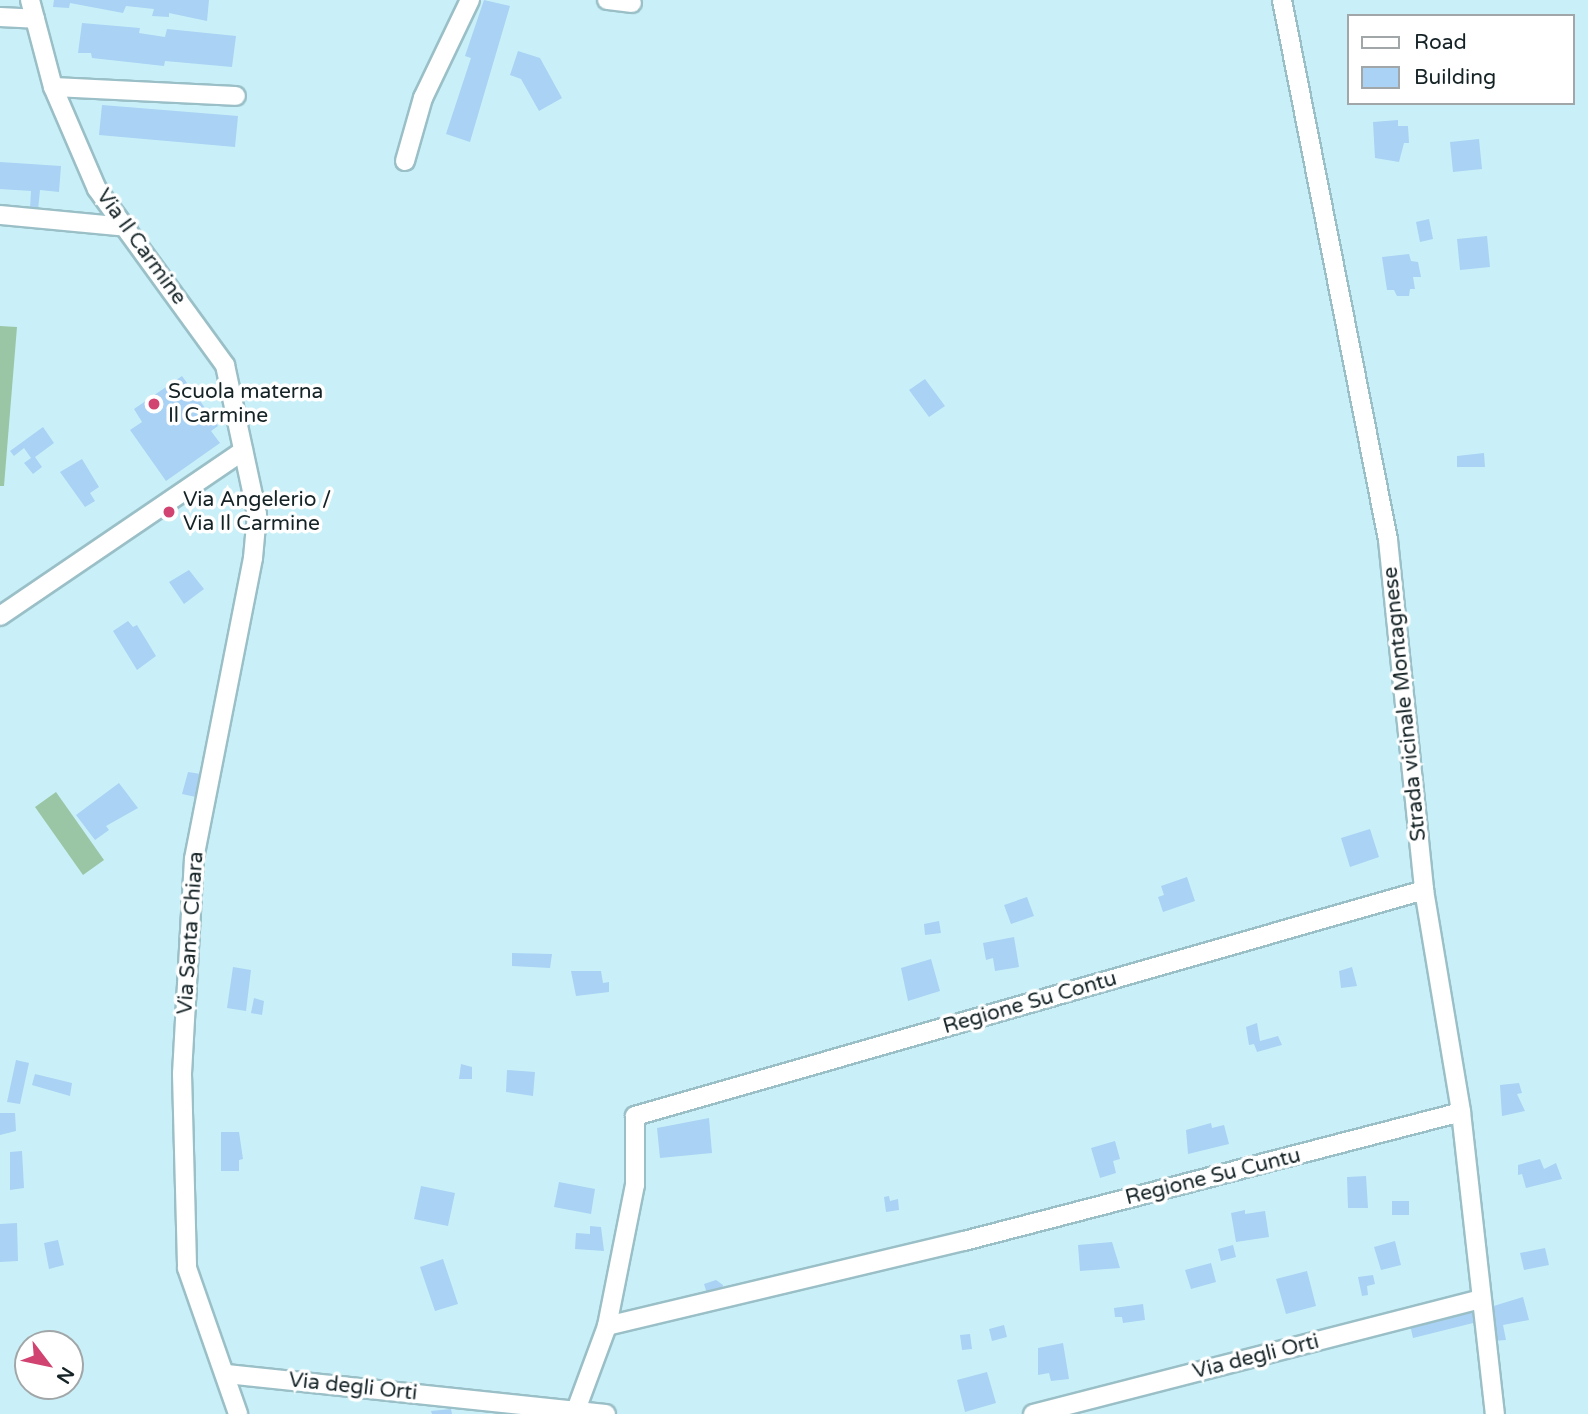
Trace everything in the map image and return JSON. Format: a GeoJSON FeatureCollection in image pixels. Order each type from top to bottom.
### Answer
{"type":"FeatureCollection","features":[{"type":"Feature","properties":{"kind":"street","name":"Via Il Carmine"},"geometry":{"type":"LineString","coordinates":[[30,0],[52,87],[97,189],[225,365],[243,451]]}},
{"type":"Feature","properties":{"kind":"street"},"geometry":{"type":"LineString","coordinates":[[405,161],[423,98],[470,0]]}},
{"type":"Feature","properties":{"kind":"street"},"geometry":{"type":"LineString","coordinates":[[607,0],[632,3]]}},
{"type":"Feature","properties":{"kind":"street","name":"Strada vicinale Montagnese"},"geometry":{"type":"LineString","coordinates":[[1282,0],[1388,540],[1424,890],[1461,1112],[1495,1414]]}},
{"type":"Feature","properties":{"kind":"street"},"geometry":{"type":"LineString","coordinates":[[0,17],[35,19]]}},
{"type":"Feature","properties":{"kind":"street"},"geometry":{"type":"LineString","coordinates":[[52,87],[236,96]]}},
{"type":"Feature","properties":{"kind":"street"},"geometry":{"type":"LineString","coordinates":[[0,215],[127,227]]}},
{"type":"Feature","properties":{"kind":"street"},"geometry":{"type":"LineString","coordinates":[[0,616],[243,451]]}},
{"type":"Feature","properties":{"kind":"street","name":"Via Santa Chiara"},"geometry":{"type":"LineString","coordinates":[[238,1414],[187,1268],[182,1074],[194,859],[253,558],[257,514],[243,451]]}},
{"type":"Feature","properties":{"kind":"street","name":"Regione Su Contu"},"geometry":{"type":"LineString","coordinates":[[607,1326],[635,1185],[635,1116],[1424,890]]}},
{"type":"Feature","properties":{"kind":"street","name":"Regione Su Cuntu"},"geometry":{"type":"LineString","coordinates":[[607,1326],[964,1241],[1461,1112]]}},
{"type":"Feature","properties":{"kind":"street","name":"Via degli Orti"},"geometry":{"type":"LineString","coordinates":[[1033,1414],[1480,1299]]}},
{"type":"Feature","properties":{"kind":"street"},"geometry":{"type":"LineString","coordinates":[[576,1410],[607,1326]]}},
{"type":"Feature","properties":{"kind":"street","name":"Via degli Orti"},"geometry":{"type":"LineString","coordinates":[[226,1374],[606,1414]]}},
{"type":"Feature","properties":{"kind":"green space"},"geometry":{"type":"Polygon","coordinates":[[[0,326],[17,327],[4,486],[0,486],[0,326]]]}},
{"type":"Feature","properties":{"kind":"green space"},"geometry":{"type":"Polygon","coordinates":[[[56,792],[104,860],[83,875],[35,807],[56,792]]]}},
{"type":"Feature","properties":{"kind":"building"},"geometry":{"type":"Polygon","coordinates":[[[54,0],[209,0],[207,21],[169,13],[169,17],[152,16],[154,9],[126,6],[123,13],[70,3],[69,8],[53,7],[54,0]]]}},
{"type":"Feature","properties":{"kind":"building"},"geometry":{"type":"Polygon","coordinates":[[[484,0],[510,6],[470,142],[446,134],[471,58],[465,56],[484,0]]]}},
{"type":"Feature","properties":{"kind":"building"},"geometry":{"type":"Polygon","coordinates":[[[82,23],[140,28],[139,33],[165,37],[167,29],[236,36],[232,67],[165,61],[164,66],[92,58],[91,53],[78,53],[82,23]]]}},
{"type":"Feature","properties":{"kind":"building"},"geometry":{"type":"Polygon","coordinates":[[[518,51],[540,58],[562,98],[539,111],[521,79],[510,75],[518,51]]]}},
{"type":"Feature","properties":{"kind":"building"},"geometry":{"type":"Polygon","coordinates":[[[102,105],[238,116],[235,147],[99,135],[102,105]]]}},
{"type":"Feature","properties":{"kind":"building"},"geometry":{"type":"Polygon","coordinates":[[[1398,120],[1398,126],[1408,126],[1409,143],[1404,143],[1399,162],[1375,158],[1373,122],[1398,120]]]}},
{"type":"Feature","properties":{"kind":"building"},"geometry":{"type":"Polygon","coordinates":[[[1479,139],[1482,169],[1453,172],[1450,142],[1479,139]]]}},
{"type":"Feature","properties":{"kind":"building"},"geometry":{"type":"Polygon","coordinates":[[[0,162],[61,166],[59,192],[40,190],[38,210],[30,209],[31,191],[0,189],[0,162]]]}},
{"type":"Feature","properties":{"kind":"building"},"geometry":{"type":"Polygon","coordinates":[[[1429,219],[1433,239],[1420,242],[1416,222],[1429,219]]]}},
{"type":"Feature","properties":{"kind":"building"},"geometry":{"type":"Polygon","coordinates":[[[1487,236],[1490,267],[1460,270],[1457,239],[1487,236]]]}},
{"type":"Feature","properties":{"kind":"building"},"geometry":{"type":"Polygon","coordinates":[[[1409,254],[1411,261],[1418,262],[1421,277],[1413,277],[1415,289],[1410,289],[1409,296],[1397,296],[1394,290],[1387,290],[1382,257],[1409,254]]]}},
{"type":"Feature","properties":{"kind":"building"},"geometry":{"type":"Polygon","coordinates":[[[182,376],[218,426],[211,431],[220,443],[166,481],[130,430],[142,422],[134,409],[182,376]]]}},
{"type":"Feature","properties":{"kind":"building"},"geometry":{"type":"Polygon","coordinates":[[[925,379],[945,406],[929,417],[909,390],[925,379]]]}},
{"type":"Feature","properties":{"kind":"building"},"geometry":{"type":"Polygon","coordinates":[[[43,427],[54,443],[35,457],[42,467],[33,474],[24,463],[31,458],[24,448],[14,456],[10,451],[43,427]]]}},
{"type":"Feature","properties":{"kind":"building"},"geometry":{"type":"Polygon","coordinates":[[[1484,453],[1485,467],[1457,467],[1457,456],[1484,453]]]}},
{"type":"Feature","properties":{"kind":"building"},"geometry":{"type":"Polygon","coordinates":[[[82,459],[99,487],[90,493],[95,501],[85,507],[60,472],[82,459]]]}},
{"type":"Feature","properties":{"kind":"building"},"geometry":{"type":"Polygon","coordinates":[[[189,570],[204,589],[184,604],[169,582],[189,570]]]}},
{"type":"Feature","properties":{"kind":"building"},"geometry":{"type":"Polygon","coordinates":[[[128,621],[133,627],[137,625],[156,656],[137,670],[113,631],[128,621]]]}},
{"type":"Feature","properties":{"kind":"building"},"geometry":{"type":"Polygon","coordinates":[[[188,772],[201,774],[196,797],[182,794],[188,772]]]}},
{"type":"Feature","properties":{"kind":"building"},"geometry":{"type":"Polygon","coordinates":[[[119,783],[138,808],[106,826],[109,830],[95,840],[76,815],[119,783]]]}},
{"type":"Feature","properties":{"kind":"building"},"geometry":{"type":"Polygon","coordinates":[[[1370,829],[1379,857],[1350,867],[1341,838],[1370,829]]]}},
{"type":"Feature","properties":{"kind":"building"},"geometry":{"type":"Polygon","coordinates":[[[1187,877],[1195,901],[1163,912],[1158,897],[1164,895],[1161,886],[1187,877]]]}},
{"type":"Feature","properties":{"kind":"building"},"geometry":{"type":"Polygon","coordinates":[[[1027,897],[1034,916],[1011,924],[1004,905],[1027,897]]]}},
{"type":"Feature","properties":{"kind":"building"},"geometry":{"type":"Polygon","coordinates":[[[939,921],[941,933],[925,935],[924,924],[939,921]]]}},
{"type":"Feature","properties":{"kind":"building"},"geometry":{"type":"Polygon","coordinates":[[[1014,937],[1019,967],[995,971],[993,958],[986,960],[983,943],[1014,937]]]}},
{"type":"Feature","properties":{"kind":"building"},"geometry":{"type":"Polygon","coordinates":[[[512,953],[552,954],[550,968],[512,966],[512,953]]]}},
{"type":"Feature","properties":{"kind":"building"},"geometry":{"type":"Polygon","coordinates":[[[931,959],[940,991],[908,1001],[901,968],[931,959]]]}},
{"type":"Feature","properties":{"kind":"building"},"geometry":{"type":"Polygon","coordinates":[[[233,967],[251,970],[246,1011],[227,1008],[233,967]]]}},
{"type":"Feature","properties":{"kind":"building"},"geometry":{"type":"Polygon","coordinates":[[[1352,967],[1357,986],[1341,988],[1339,971],[1352,967]]]}},
{"type":"Feature","properties":{"kind":"building"},"geometry":{"type":"Polygon","coordinates":[[[571,971],[601,971],[603,983],[609,982],[609,992],[576,996],[571,971]]]}},
{"type":"Feature","properties":{"kind":"building"},"geometry":{"type":"Polygon","coordinates":[[[254,998],[264,1001],[262,1015],[251,1013],[254,998]]]}},
{"type":"Feature","properties":{"kind":"building"},"geometry":{"type":"Polygon","coordinates":[[[1257,1023],[1260,1041],[1278,1036],[1282,1045],[1257,1052],[1254,1044],[1249,1045],[1246,1027],[1257,1023]]]}},
{"type":"Feature","properties":{"kind":"building"},"geometry":{"type":"Polygon","coordinates":[[[16,1060],[29,1063],[20,1104],[7,1102],[16,1060]]]}},
{"type":"Feature","properties":{"kind":"building"},"geometry":{"type":"Polygon","coordinates":[[[461,1064],[472,1067],[472,1079],[459,1079],[461,1064]]]}},
{"type":"Feature","properties":{"kind":"building"},"geometry":{"type":"Polygon","coordinates":[[[507,1070],[535,1072],[533,1096],[506,1092],[507,1070]]]}},
{"type":"Feature","properties":{"kind":"building"},"geometry":{"type":"Polygon","coordinates":[[[35,1074],[72,1083],[70,1096],[32,1085],[35,1074]]]}},
{"type":"Feature","properties":{"kind":"building"},"geometry":{"type":"Polygon","coordinates":[[[1519,1083],[1522,1093],[1517,1094],[1525,1111],[1502,1116],[1500,1085],[1519,1083]]]}},
{"type":"Feature","properties":{"kind":"building"},"geometry":{"type":"Polygon","coordinates":[[[0,1113],[15,1113],[16,1131],[0,1135],[0,1113]]]}},
{"type":"Feature","properties":{"kind":"building"},"geometry":{"type":"Polygon","coordinates":[[[709,1118],[712,1153],[660,1158],[657,1128],[709,1118]]]}},
{"type":"Feature","properties":{"kind":"building"},"geometry":{"type":"Polygon","coordinates":[[[1211,1123],[1212,1128],[1224,1125],[1229,1144],[1188,1154],[1186,1130],[1211,1123]]]}},
{"type":"Feature","properties":{"kind":"building"},"geometry":{"type":"Polygon","coordinates":[[[221,1132],[239,1132],[243,1159],[239,1160],[239,1171],[221,1171],[221,1132]]]}},
{"type":"Feature","properties":{"kind":"building"},"geometry":{"type":"Polygon","coordinates":[[[1115,1141],[1120,1159],[1113,1161],[1116,1173],[1100,1178],[1091,1148],[1115,1141]]]}},
{"type":"Feature","properties":{"kind":"building"},"geometry":{"type":"Polygon","coordinates":[[[22,1151],[24,1188],[10,1190],[10,1152],[22,1151]]]}},
{"type":"Feature","properties":{"kind":"building"},"geometry":{"type":"Polygon","coordinates":[[[1540,1159],[1544,1169],[1556,1163],[1562,1179],[1526,1188],[1522,1174],[1518,1175],[1518,1165],[1540,1159]]]}},
{"type":"Feature","properties":{"kind":"building"},"geometry":{"type":"Polygon","coordinates":[[[1366,1176],[1368,1208],[1348,1208],[1347,1177],[1366,1176]]]}},
{"type":"Feature","properties":{"kind":"building"},"geometry":{"type":"Polygon","coordinates":[[[559,1182],[595,1189],[591,1214],[554,1207],[559,1182]]]}},
{"type":"Feature","properties":{"kind":"building"},"geometry":{"type":"Polygon","coordinates":[[[421,1186],[455,1193],[448,1226],[414,1219],[421,1186]]]}},
{"type":"Feature","properties":{"kind":"building"},"geometry":{"type":"Polygon","coordinates":[[[889,1196],[890,1201],[898,1199],[899,1210],[886,1212],[884,1197],[889,1196]]]}},
{"type":"Feature","properties":{"kind":"building"},"geometry":{"type":"Polygon","coordinates":[[[1392,1201],[1409,1201],[1409,1215],[1392,1215],[1392,1201]]]}},
{"type":"Feature","properties":{"kind":"building"},"geometry":{"type":"Polygon","coordinates":[[[1245,1210],[1245,1214],[1265,1211],[1269,1237],[1236,1242],[1231,1213],[1245,1210]]]}},
{"type":"Feature","properties":{"kind":"building"},"geometry":{"type":"Polygon","coordinates":[[[17,1223],[18,1261],[0,1262],[0,1224],[17,1223]]]}},
{"type":"Feature","properties":{"kind":"building"},"geometry":{"type":"Polygon","coordinates":[[[590,1226],[601,1227],[604,1251],[575,1249],[576,1233],[590,1234],[590,1226]]]}},
{"type":"Feature","properties":{"kind":"building"},"geometry":{"type":"Polygon","coordinates":[[[58,1240],[64,1265],[49,1269],[44,1243],[58,1240]]]}},
{"type":"Feature","properties":{"kind":"building"},"geometry":{"type":"Polygon","coordinates":[[[1395,1241],[1401,1265],[1381,1270],[1374,1247],[1395,1241]]]}},
{"type":"Feature","properties":{"kind":"building"},"geometry":{"type":"Polygon","coordinates":[[[1112,1242],[1120,1268],[1080,1271],[1078,1245],[1112,1242]]]}},
{"type":"Feature","properties":{"kind":"building"},"geometry":{"type":"Polygon","coordinates":[[[1233,1245],[1236,1257],[1221,1261],[1218,1249],[1233,1245]]]}},
{"type":"Feature","properties":{"kind":"building"},"geometry":{"type":"Polygon","coordinates":[[[1545,1248],[1549,1265],[1524,1270],[1520,1253],[1545,1248]]]}},
{"type":"Feature","properties":{"kind":"building"},"geometry":{"type":"Polygon","coordinates":[[[443,1259],[458,1304],[435,1311],[420,1267],[443,1259]]]}},
{"type":"Feature","properties":{"kind":"building"},"geometry":{"type":"Polygon","coordinates":[[[1211,1263],[1216,1282],[1191,1289],[1185,1270],[1211,1263]]]}},
{"type":"Feature","properties":{"kind":"building"},"geometry":{"type":"Polygon","coordinates":[[[1307,1271],[1316,1306],[1286,1314],[1276,1279],[1307,1271]]]}},
{"type":"Feature","properties":{"kind":"building"},"geometry":{"type":"Polygon","coordinates":[[[1373,1275],[1375,1284],[1367,1286],[1368,1295],[1362,1296],[1358,1277],[1373,1275]]]}},
{"type":"Feature","properties":{"kind":"building"},"geometry":{"type":"Polygon","coordinates":[[[716,1280],[723,1285],[721,1295],[708,1297],[704,1284],[716,1280]]]}},
{"type":"Feature","properties":{"kind":"building"},"geometry":{"type":"Polygon","coordinates":[[[1523,1297],[1529,1320],[1503,1325],[1506,1340],[1493,1341],[1487,1308],[1523,1297]]]}},
{"type":"Feature","properties":{"kind":"building"},"geometry":{"type":"Polygon","coordinates":[[[1143,1304],[1145,1320],[1123,1323],[1122,1317],[1115,1317],[1114,1308],[1143,1304]]]}},
{"type":"Feature","properties":{"kind":"building"},"geometry":{"type":"Polygon","coordinates":[[[1474,1309],[1477,1322],[1413,1338],[1410,1325],[1474,1309]]]}},
{"type":"Feature","properties":{"kind":"building"},"geometry":{"type":"Polygon","coordinates":[[[1004,1325],[1007,1337],[992,1341],[989,1329],[1004,1325]]]}},
{"type":"Feature","properties":{"kind":"building"},"geometry":{"type":"Polygon","coordinates":[[[970,1334],[972,1349],[962,1350],[960,1335],[970,1334]]]}},
{"type":"Feature","properties":{"kind":"building"},"geometry":{"type":"Polygon","coordinates":[[[1063,1343],[1069,1379],[1051,1381],[1049,1373],[1038,1375],[1038,1348],[1063,1343]]]}},
{"type":"Feature","properties":{"kind":"building"},"geometry":{"type":"Polygon","coordinates":[[[987,1372],[996,1403],[965,1412],[957,1380],[987,1372]]]}},
{"type":"Feature","properties":{"kind":"building"},"geometry":{"type":"Polygon","coordinates":[[[451,1409],[452,1414],[432,1414],[431,1411],[451,1409]]]}},
{"type":"Feature","properties":{"kind":"place","name":"Scuola materna Il Carmine"},"geometry":{"type":"Point","coordinates":[154,404]}},
{"type":"Feature","properties":{"kind":"place","name":"Via Angelerio / Via Il Carmine"},"geometry":{"type":"Point","coordinates":[169,512]}}]}
